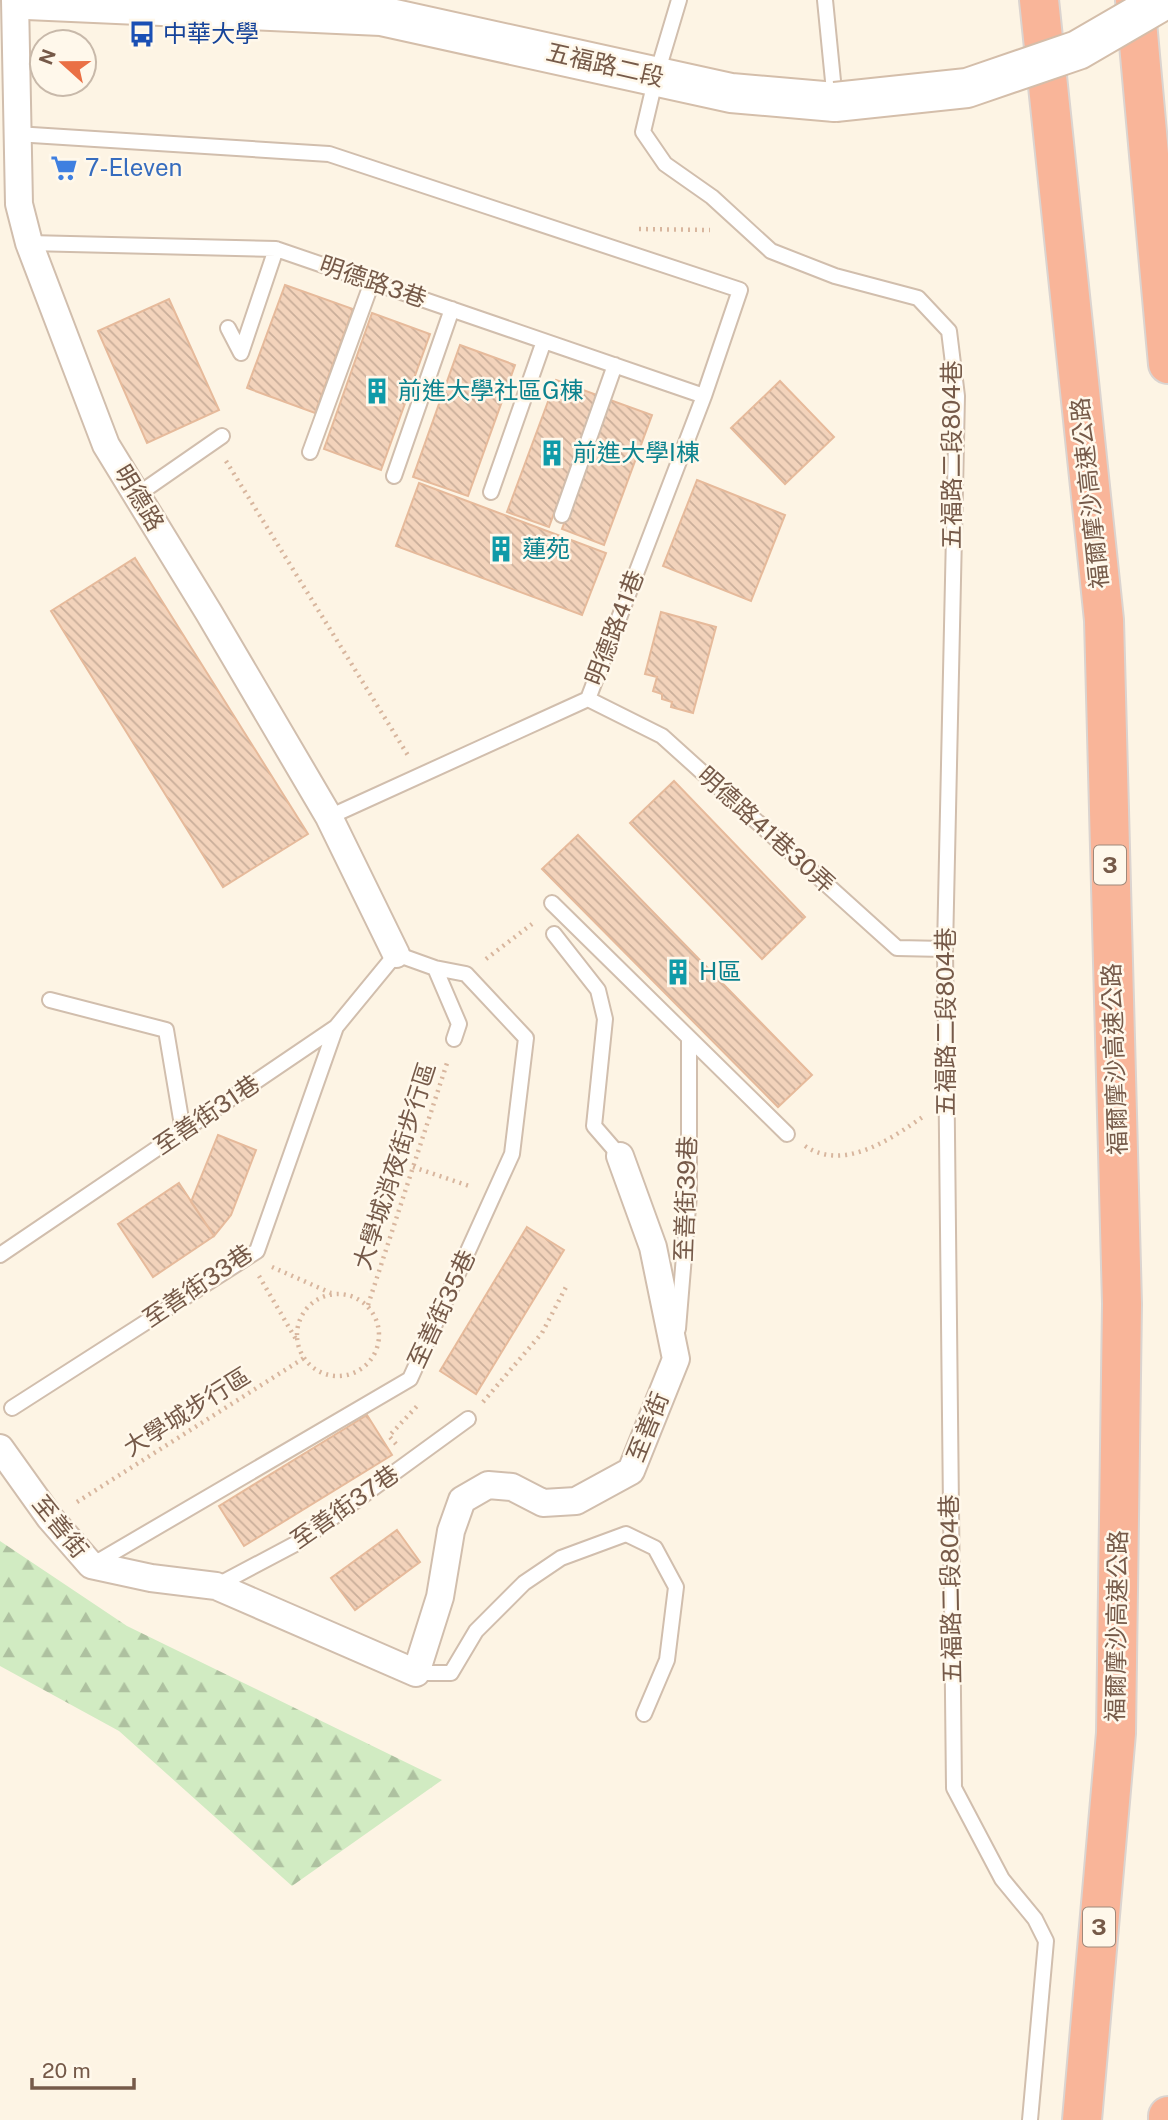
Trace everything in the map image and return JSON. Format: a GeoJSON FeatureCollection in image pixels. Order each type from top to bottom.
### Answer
{"type":"FeatureCollection","features":[{"type":"Feature","properties":{"kind":"highway","name":"福爾摩沙高速公路"},"geometry":{"type":"LineString","coordinates":[[1038,0],[1104,620],[1122,1304],[1116,1733],[1082,2120]]}},
{"type":"Feature","properties":{"kind":"highway"},"geometry":{"type":"LineString","coordinates":[[1135,0],[1168,363]]}},
{"type":"Feature","properties":{"kind":"main road","name":"五福路二段"},"geometry":{"type":"LineString","coordinates":[[27,0],[381,16],[731,93],[835,103],[967,88],[1078,50],[1164,0]]}},
{"type":"Feature","properties":{"kind":"street","name":"明德路"},"geometry":{"type":"LineString","coordinates":[[15,0],[19,204],[29,243],[106,445],[330,817],[396,954]]}},
{"type":"Feature","properties":{"kind":"street"},"geometry":{"type":"LineString","coordinates":[[620,1156],[653,1247],[676,1359]]}},
{"type":"Feature","properties":{"kind":"street","name":"至善街"},"geometry":{"type":"LineString","coordinates":[[0,1448],[50,1518],[91,1565],[151,1578],[216,1586],[416,1673],[440,1597],[452,1531],[462,1500],[488,1485],[512,1487],[543,1503],[576,1501],[631,1471],[676,1359]]}},
{"type":"Feature","properties":{"kind":"lane","name":"五福路二段804巷"},"geometry":{"type":"LineString","coordinates":[[679,0],[656,76],[643,132],[665,164],[712,197],[771,251],[835,276],[918,298],[949,331],[957,396],[945,949],[954,1788],[1002,1879],[1035,1919],[1046,1941],[1030,2120]]}},
{"type":"Feature","properties":{"kind":"lane"},"geometry":{"type":"LineString","coordinates":[[825,0],[835,103]]}},
{"type":"Feature","properties":{"kind":"lane"},"geometry":{"type":"LineString","coordinates":[[16,134],[329,155],[626,252]]}},
{"type":"Feature","properties":{"kind":"lane","name":"明德路3巷"},"geometry":{"type":"LineString","coordinates":[[29,243],[275,249],[704,396]]}},
{"type":"Feature","properties":{"kind":"lane"},"geometry":{"type":"LineString","coordinates":[[228,328],[241,353],[275,249]]}},
{"type":"Feature","properties":{"kind":"lane","name":"明德路41巷"},"geometry":{"type":"LineString","coordinates":[[330,817],[588,699],[704,396],[740,290],[626,252]]}},
{"type":"Feature","properties":{"kind":"lane"},"geometry":{"type":"LineString","coordinates":[[310,452],[372,282]]}},
{"type":"Feature","properties":{"kind":"lane"},"geometry":{"type":"LineString","coordinates":[[394,476],[452,309]]}},
{"type":"Feature","properties":{"kind":"lane"},"geometry":{"type":"LineString","coordinates":[[491,492],[544,341]]}},
{"type":"Feature","properties":{"kind":"lane"},"geometry":{"type":"LineString","coordinates":[[562,515],[615,365]]}},
{"type":"Feature","properties":{"kind":"lane"},"geometry":{"type":"LineString","coordinates":[[137,495],[219,439]]}},
{"type":"Feature","properties":{"kind":"lane","name":"明德路41巷30弄"},"geometry":{"type":"LineString","coordinates":[[588,699],[662,736],[897,948],[945,949]]}},
{"type":"Feature","properties":{"kind":"lane"},"geometry":{"type":"LineString","coordinates":[[552,903],[787,1134]]}},
{"type":"Feature","properties":{"kind":"lane"},"geometry":{"type":"LineString","coordinates":[[555,934],[598,990],[605,1020],[594,1126],[620,1156]]}},
{"type":"Feature","properties":{"kind":"lane"},"geometry":{"type":"LineString","coordinates":[[396,954],[435,968],[466,974]]}},
{"type":"Feature","properties":{"kind":"lane","name":"至善街31巷"},"geometry":{"type":"LineString","coordinates":[[0,1255],[336,1027],[396,954]]}},
{"type":"Feature","properties":{"kind":"lane"},"geometry":{"type":"LineString","coordinates":[[435,968],[459,1024],[454,1039]]}},
{"type":"Feature","properties":{"kind":"lane","name":"至善街35巷"},"geometry":{"type":"LineString","coordinates":[[91,1565],[410,1379],[512,1154],[526,1038],[466,974]]}},
{"type":"Feature","properties":{"kind":"lane"},"geometry":{"type":"LineString","coordinates":[[50,1000],[166,1030],[183,1131]]}},
{"type":"Feature","properties":{"kind":"lane","name":"至善街33巷"},"geometry":{"type":"LineString","coordinates":[[12,1408],[257,1251],[336,1027]]}},
{"type":"Feature","properties":{"kind":"lane","name":"至善街39巷"},"geometry":{"type":"LineString","coordinates":[[676,1359],[689,1195],[689,1038]]}},
{"type":"Feature","properties":{"kind":"lane","name":"至善街37巷"},"geometry":{"type":"LineString","coordinates":[[216,1586],[299,1542],[468,1419]]}},
{"type":"Feature","properties":{"kind":"lane","name":"至善街"},"geometry":{"type":"LineString","coordinates":[[416,1673],[451,1673],[477,1631],[524,1583],[561,1558],[626,1534],[655,1548],[676,1587],[667,1660],[644,1714]]}},
{"type":"Feature","properties":{"kind":"path"},"geometry":{"type":"LineString","coordinates":[[626,252],[635,229],[711,230],[704,219]]}},
{"type":"Feature","properties":{"kind":"path"},"geometry":{"type":"LineString","coordinates":[[219,439],[421,775]]}},
{"type":"Feature","properties":{"kind":"path"},"geometry":{"type":"LineString","coordinates":[[466,974],[542,916]]}},
{"type":"Feature","properties":{"kind":"path","name":"大學城消夜街步行區"},"geometry":{"type":"LineString","coordinates":[[368,1305],[454,1039]]}},
{"type":"Feature","properties":{"kind":"path"},"geometry":{"type":"LineString","coordinates":[[787,1134],[818,1154],[853,1155],[898,1134],[946,1101]]}},
{"type":"Feature","properties":{"kind":"path"},"geometry":{"type":"LineString","coordinates":[[414,1167],[494,1194]]}},
{"type":"Feature","properties":{"kind":"path"},"geometry":{"type":"LineString","coordinates":[[248,1257],[332,1294]]}},
{"type":"Feature","properties":{"kind":"path"},"geometry":{"type":"LineString","coordinates":[[248,1257],[304,1358],[313,1368],[325,1375],[338,1377],[363,1368],[373,1359],[380,1333],[377,1320],[368,1305],[346,1294],[332,1294],[319,1298],[307,1307],[300,1319],[297,1342]]}},
{"type":"Feature","properties":{"kind":"path"},"geometry":{"type":"LineString","coordinates":[[468,1419],[542,1333],[566,1287]]}},
{"type":"Feature","properties":{"kind":"path","name":"大學城步行區"},"geometry":{"type":"LineString","coordinates":[[89,1494],[304,1358]]}},
{"type":"Feature","properties":{"kind":"path"},"geometry":{"type":"LineString","coordinates":[[400,1448],[389,1436],[431,1391],[410,1379]]}},
{"type":"Feature","properties":{"kind":"green space"},"geometry":{"type":"Polygon","coordinates":[[[0,1541],[127,1626],[442,1780],[292,1886],[119,1731],[0,1666],[0,1541]]]}},
{"type":"Feature","properties":{"kind":"building"},"geometry":{"type":"Polygon","coordinates":[[[285,285],[353,309],[315,413],[247,388],[285,285]]]}},
{"type":"Feature","properties":{"kind":"building"},"geometry":{"type":"Polygon","coordinates":[[[169,299],[219,410],[147,443],[98,331],[169,299]]]}},
{"type":"Feature","properties":{"kind":"building","name":"前進大學社區G棟"},"geometry":{"type":"Polygon","coordinates":[[[372,313],[430,334],[381,470],[324,449],[372,313]]]}},
{"type":"Feature","properties":{"kind":"building"},"geometry":{"type":"Polygon","coordinates":[[[460,345],[515,365],[468,496],[413,477],[460,345]]]}},
{"type":"Feature","properties":{"kind":"building","name":"前進大學I棟"},"geometry":{"type":"Polygon","coordinates":[[[556,380],[597,395],[549,527],[507,512],[556,380]]]}},
{"type":"Feature","properties":{"kind":"building"},"geometry":{"type":"Polygon","coordinates":[[[780,381],[834,437],[785,484],[731,428],[780,381]]]}},
{"type":"Feature","properties":{"kind":"building"},"geometry":{"type":"Polygon","coordinates":[[[610,400],[652,415],[604,545],[562,529],[610,400]]]}},
{"type":"Feature","properties":{"kind":"building"},"geometry":{"type":"Polygon","coordinates":[[[697,480],[785,515],[751,601],[663,566],[697,480]]]}},
{"type":"Feature","properties":{"kind":"building","name":"蓮苑"},"geometry":{"type":"Polygon","coordinates":[[[419,483],[606,553],[582,615],[396,546],[419,483]]]}},
{"type":"Feature","properties":{"kind":"building"},"geometry":{"type":"Polygon","coordinates":[[[135,558],[308,834],[223,887],[51,611],[135,558]]]}},
{"type":"Feature","properties":{"kind":"building"},"geometry":{"type":"Polygon","coordinates":[[[661,612],[716,627],[693,713],[671,707],[672,702],[662,699],[662,694],[653,691],[657,677],[645,674],[661,612]]]}},
{"type":"Feature","properties":{"kind":"building"},"geometry":{"type":"Polygon","coordinates":[[[674,781],[805,917],[762,959],[630,823],[674,781]]]}},
{"type":"Feature","properties":{"kind":"building","name":"H區"},"geometry":{"type":"Polygon","coordinates":[[[578,835],[812,1075],[778,1107],[542,869],[578,835]]]}},
{"type":"Feature","properties":{"kind":"building"},"geometry":{"type":"Polygon","coordinates":[[[218,1135],[256,1150],[231,1215],[214,1236],[191,1202],[218,1135]]]}},
{"type":"Feature","properties":{"kind":"building"},"geometry":{"type":"Polygon","coordinates":[[[179,1183],[214,1236],[153,1277],[118,1224],[179,1183]]]}},
{"type":"Feature","properties":{"kind":"building"},"geometry":{"type":"Polygon","coordinates":[[[527,1227],[564,1250],[476,1394],[440,1371],[527,1227]]]}},
{"type":"Feature","properties":{"kind":"building"},"geometry":{"type":"Polygon","coordinates":[[[367,1415],[392,1455],[244,1546],[219,1506],[367,1415]]]}},
{"type":"Feature","properties":{"kind":"building"},"geometry":{"type":"Polygon","coordinates":[[[397,1530],[420,1562],[355,1610],[331,1578],[397,1530]]]}},
{"type":"Feature","properties":{"kind":"place","name":"中華大學"},"geometry":{"type":"Point","coordinates":[142,34]}},
{"type":"Feature","properties":{"kind":"place","name":"7-Eleven"},"geometry":{"type":"Point","coordinates":[64,168]}},
{"type":"Feature","properties":{"kind":"place","name":"前進大學社區G棟"},"geometry":{"type":"Point","coordinates":[377,391]}},
{"type":"Feature","properties":{"kind":"place","name":"前進大學I棟"},"geometry":{"type":"Point","coordinates":[552,453]}},
{"type":"Feature","properties":{"kind":"place","name":"蓮苑"},"geometry":{"type":"Point","coordinates":[501,549]}},
{"type":"Feature","properties":{"kind":"place","name":"H區"},"geometry":{"type":"Point","coordinates":[678,972]}}]}
